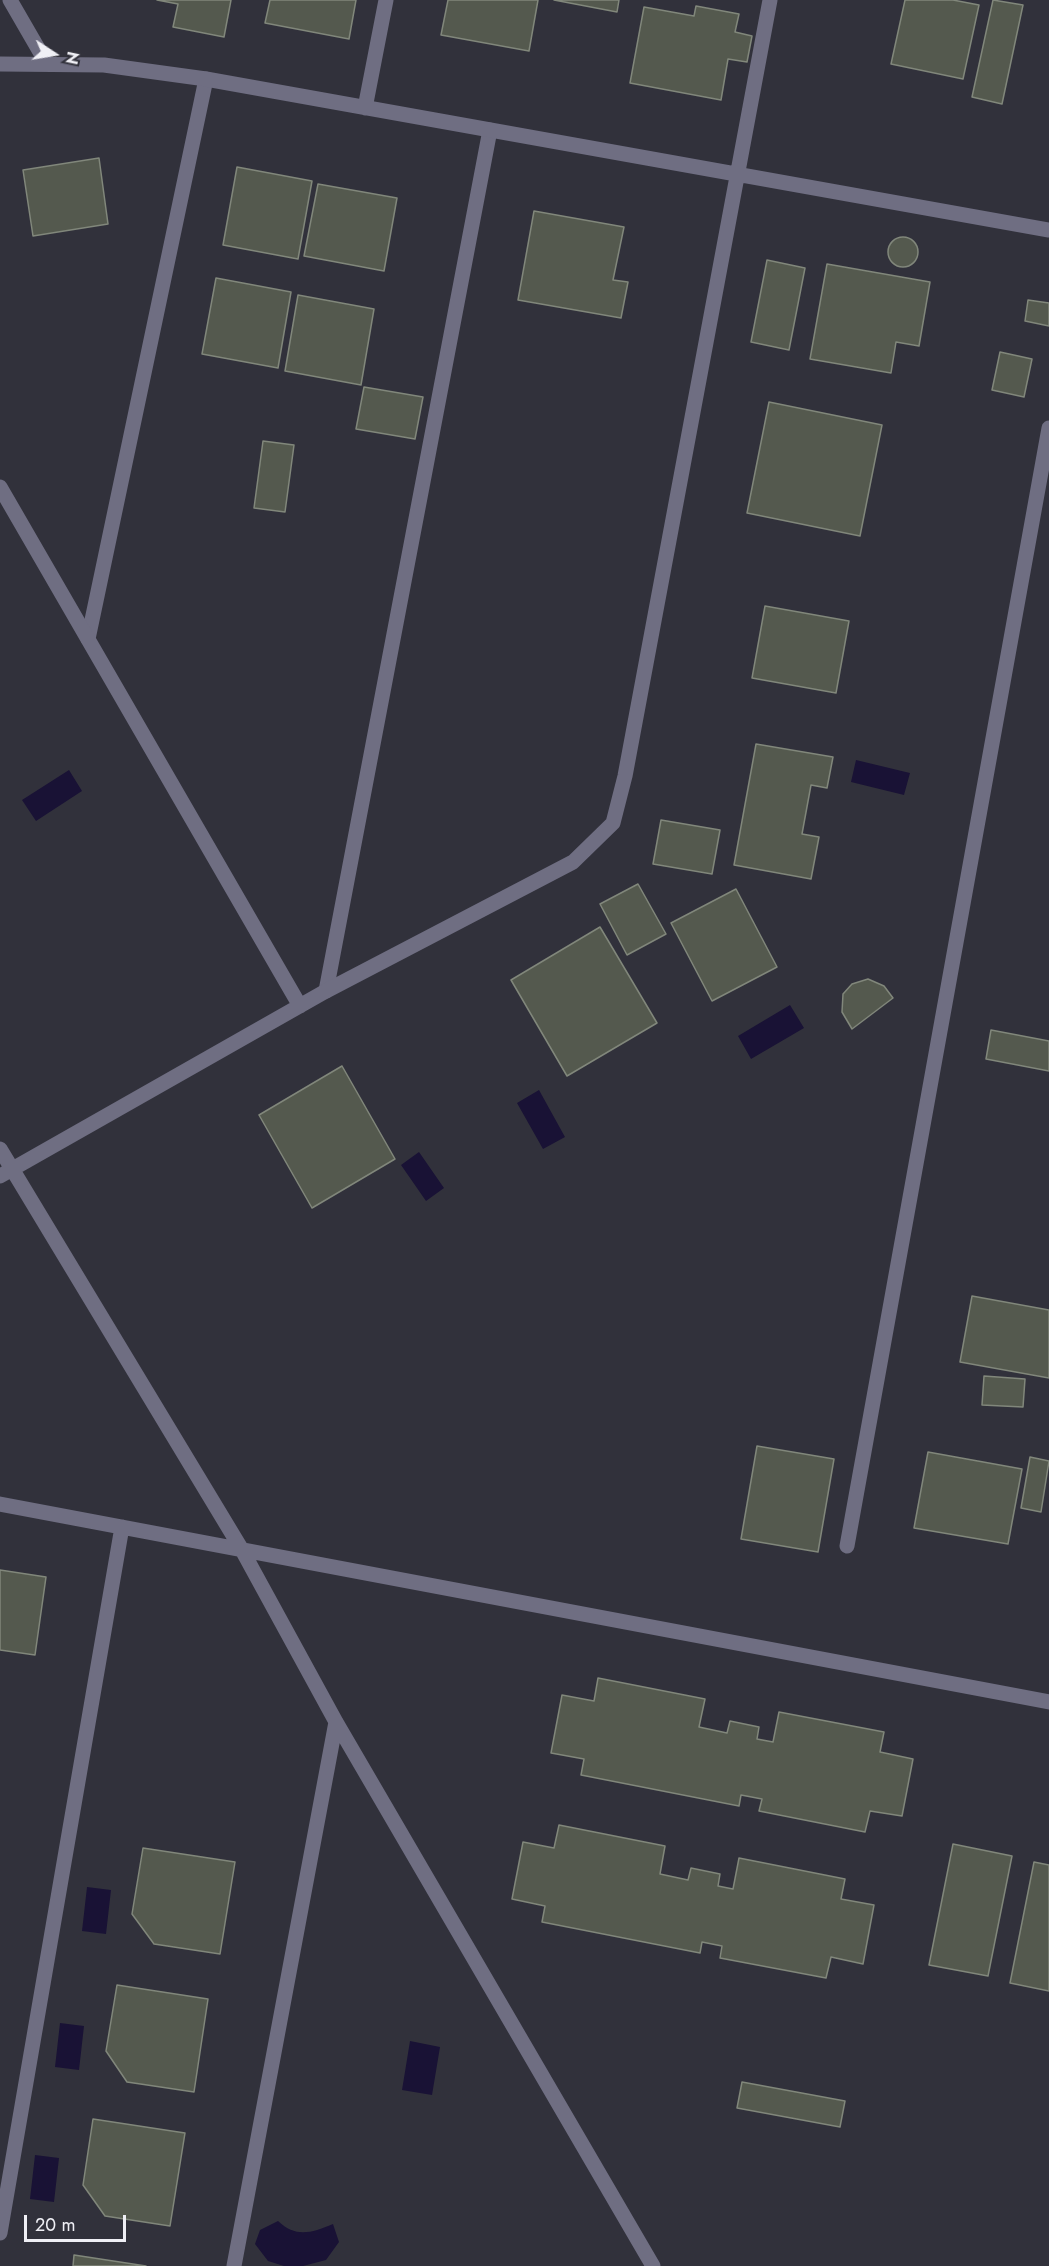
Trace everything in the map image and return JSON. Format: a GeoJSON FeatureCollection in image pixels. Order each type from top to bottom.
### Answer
{"type":"FeatureCollection","features":[{"type":"Feature","properties":{"kind":"street"},"geometry":{"type":"LineString","coordinates":[[10,0],[47,64]]}},
{"type":"Feature","properties":{"kind":"street"},"geometry":{"type":"LineString","coordinates":[[365,108],[386,0]]}},
{"type":"Feature","properties":{"kind":"street"},"geometry":{"type":"LineString","coordinates":[[6,1173],[326,991],[573,862],[613,823],[626,776],[770,0]]}},
{"type":"Feature","properties":{"kind":"street"},"geometry":{"type":"LineString","coordinates":[[0,64],[104,65],[206,79],[1049,230]]}},
{"type":"Feature","properties":{"kind":"street"},"geometry":{"type":"LineString","coordinates":[[88,639],[206,79]]}},
{"type":"Feature","properties":{"kind":"street"},"geometry":{"type":"LineString","coordinates":[[326,991],[490,130]]}},
{"type":"Feature","properties":{"kind":"street"},"geometry":{"type":"LineString","coordinates":[[847,1546],[1049,428]]}},
{"type":"Feature","properties":{"kind":"street"},"geometry":{"type":"LineString","coordinates":[[0,487],[300,1006]]}},
{"type":"Feature","properties":{"kind":"street"},"geometry":{"type":"LineString","coordinates":[[0,1149],[6,1173],[242,1550],[336,1722],[653,2266]]}},
{"type":"Feature","properties":{"kind":"street"},"geometry":{"type":"LineString","coordinates":[[0,1504],[1049,1702]]}},
{"type":"Feature","properties":{"kind":"street"},"geometry":{"type":"LineString","coordinates":[[0,2233],[122,1527]]}},
{"type":"Feature","properties":{"kind":"street"},"geometry":{"type":"LineString","coordinates":[[234,2266],[336,1722]]}},
{"type":"Feature","properties":{"kind":"shaded area"},"geometry":{"type":"Polygon","coordinates":[[[856,760],[910,773],[904,795],[851,782],[856,760]]]}},
{"type":"Feature","properties":{"kind":"shaded area"},"geometry":{"type":"Polygon","coordinates":[[[69,770],[82,791],[36,821],[22,800],[69,770]]]}},
{"type":"Feature","properties":{"kind":"shaded area"},"geometry":{"type":"Polygon","coordinates":[[[790,1005],[804,1028],[751,1059],[738,1036],[790,1005]]]}},
{"type":"Feature","properties":{"kind":"shaded area"},"geometry":{"type":"Polygon","coordinates":[[[539,1090],[565,1137],[543,1149],[517,1103],[539,1090]]]}},
{"type":"Feature","properties":{"kind":"shaded area"},"geometry":{"type":"Polygon","coordinates":[[[419,1152],[444,1188],[426,1201],[401,1165],[419,1152]]]}},
{"type":"Feature","properties":{"kind":"shaded area"},"geometry":{"type":"Polygon","coordinates":[[[87,1887],[111,1890],[106,1934],[82,1931],[87,1887]]]}},
{"type":"Feature","properties":{"kind":"shaded area"},"geometry":{"type":"Polygon","coordinates":[[[60,2023],[84,2026],[79,2070],[55,2067],[60,2023]]]}},
{"type":"Feature","properties":{"kind":"shaded area"},"geometry":{"type":"Polygon","coordinates":[[[410,2041],[440,2047],[432,2095],[402,2090],[410,2041]]]}},
{"type":"Feature","properties":{"kind":"shaded area"},"geometry":{"type":"Polygon","coordinates":[[[35,2155],[59,2158],[54,2202],[30,2199],[35,2155]]]}},
{"type":"Feature","properties":{"kind":"shaded area"},"geometry":{"type":"Polygon","coordinates":[[[278,2221],[298,2232],[318,2230],[333,2224],[339,2242],[326,2260],[303,2266],[284,2266],[268,2261],[255,2244],[260,2230],[278,2221]]]}},
{"type":"Feature","properties":{"kind":"building"},"geometry":{"type":"Polygon","coordinates":[[[157,0],[231,0],[224,37],[173,27],[178,4],[157,0]]]}},
{"type":"Feature","properties":{"kind":"building"},"geometry":{"type":"Polygon","coordinates":[[[270,0],[356,0],[349,39],[265,23],[270,0]]]}},
{"type":"Feature","properties":{"kind":"building"},"geometry":{"type":"Polygon","coordinates":[[[448,0],[538,0],[529,51],[441,35],[448,0]]]}},
{"type":"Feature","properties":{"kind":"building"},"geometry":{"type":"Polygon","coordinates":[[[554,0],[619,0],[617,12],[554,0]]]}},
{"type":"Feature","properties":{"kind":"building"},"geometry":{"type":"Polygon","coordinates":[[[905,0],[953,0],[979,5],[963,79],[891,64],[905,0]]]}},
{"type":"Feature","properties":{"kind":"building"},"geometry":{"type":"Polygon","coordinates":[[[993,0],[1023,5],[1002,104],[972,97],[993,0]]]}},
{"type":"Feature","properties":{"kind":"building"},"geometry":{"type":"Polygon","coordinates":[[[696,6],[739,14],[735,32],[752,36],[747,62],[728,59],[721,100],[630,83],[644,7],[694,16],[696,6]]]}},
{"type":"Feature","properties":{"kind":"building"},"geometry":{"type":"Polygon","coordinates":[[[99,158],[108,224],[33,236],[23,170],[99,158]]]}},
{"type":"Feature","properties":{"kind":"building"},"geometry":{"type":"Polygon","coordinates":[[[237,167],[312,181],[298,259],[223,245],[237,167]]]}},
{"type":"Feature","properties":{"kind":"building"},"geometry":{"type":"Polygon","coordinates":[[[318,184],[397,198],[384,271],[304,256],[318,184]]]}},
{"type":"Feature","properties":{"kind":"building"},"geometry":{"type":"Polygon","coordinates":[[[534,211],[624,227],[613,280],[628,282],[621,318],[518,300],[534,211]]]}},
{"type":"Feature","properties":{"kind":"building"},"geometry":{"type":"Polygon","coordinates":[[[903,237],[909,238],[917,246],[917,258],[909,266],[903,267],[897,266],[889,258],[888,252],[889,246],[897,238],[903,237]]]}},
{"type":"Feature","properties":{"kind":"building"},"geometry":{"type":"Polygon","coordinates":[[[767,260],[805,268],[789,350],[751,342],[767,260]]]}},
{"type":"Feature","properties":{"kind":"building"},"geometry":{"type":"Polygon","coordinates":[[[827,264],[930,282],[919,346],[896,342],[891,373],[810,359],[827,264]]]}},
{"type":"Feature","properties":{"kind":"building"},"geometry":{"type":"Polygon","coordinates":[[[216,278],[291,292],[278,368],[202,354],[216,278]]]}},
{"type":"Feature","properties":{"kind":"building"},"geometry":{"type":"Polygon","coordinates":[[[298,295],[374,309],[361,385],[285,371],[298,295]]]}},
{"type":"Feature","properties":{"kind":"building"},"geometry":{"type":"Polygon","coordinates":[[[1028,300],[1049,303],[1049,326],[1025,321],[1028,300]]]}},
{"type":"Feature","properties":{"kind":"building"},"geometry":{"type":"Polygon","coordinates":[[[1000,352],[1032,359],[1024,397],[992,390],[1000,352]]]}},
{"type":"Feature","properties":{"kind":"building"},"geometry":{"type":"Polygon","coordinates":[[[364,387],[423,397],[415,439],[356,429],[364,387]]]}},
{"type":"Feature","properties":{"kind":"building"},"geometry":{"type":"Polygon","coordinates":[[[769,402],[882,425],[860,536],[747,513],[769,402]]]}},
{"type":"Feature","properties":{"kind":"building"},"geometry":{"type":"Polygon","coordinates":[[[263,441],[294,445],[285,512],[254,508],[263,441]]]}},
{"type":"Feature","properties":{"kind":"building"},"geometry":{"type":"Polygon","coordinates":[[[765,606],[849,621],[836,693],[752,678],[765,606]]]}},
{"type":"Feature","properties":{"kind":"building"},"geometry":{"type":"Polygon","coordinates":[[[756,744],[833,757],[827,788],[811,785],[802,834],[819,837],[811,879],[734,865],[756,744]]]}},
{"type":"Feature","properties":{"kind":"building"},"geometry":{"type":"Polygon","coordinates":[[[661,820],[720,830],[712,874],[653,864],[661,820]]]}},
{"type":"Feature","properties":{"kind":"building"},"geometry":{"type":"Polygon","coordinates":[[[638,884],[666,934],[627,955],[600,904],[638,884]]]}},
{"type":"Feature","properties":{"kind":"building"},"geometry":{"type":"Polygon","coordinates":[[[736,889],[777,967],[712,1001],[671,923],[736,889]]]}},
{"type":"Feature","properties":{"kind":"building"},"geometry":{"type":"Polygon","coordinates":[[[600,927],[657,1023],[567,1076],[511,980],[600,927]]]}},
{"type":"Feature","properties":{"kind":"building"},"geometry":{"type":"Polygon","coordinates":[[[868,979],[884,986],[893,998],[852,1029],[842,1012],[843,994],[852,984],[868,979]]]}},
{"type":"Feature","properties":{"kind":"building"},"geometry":{"type":"Polygon","coordinates":[[[991,1030],[1049,1041],[1049,1071],[986,1059],[991,1030]]]}},
{"type":"Feature","properties":{"kind":"building"},"geometry":{"type":"Polygon","coordinates":[[[342,1066],[395,1159],[312,1208],[259,1115],[342,1066]]]}},
{"type":"Feature","properties":{"kind":"building"},"geometry":{"type":"Polygon","coordinates":[[[972,1296],[1049,1310],[1049,1378],[960,1362],[972,1296]]]}},
{"type":"Feature","properties":{"kind":"building"},"geometry":{"type":"Polygon","coordinates":[[[984,1376],[1025,1379],[1023,1407],[982,1405],[984,1376]]]}},
{"type":"Feature","properties":{"kind":"building"},"geometry":{"type":"Polygon","coordinates":[[[757,1446],[834,1459],[818,1552],[741,1539],[757,1446]]]}},
{"type":"Feature","properties":{"kind":"building"},"geometry":{"type":"Polygon","coordinates":[[[928,1452],[1022,1469],[1008,1544],[914,1528],[928,1452]]]}},
{"type":"Feature","properties":{"kind":"building"},"geometry":{"type":"Polygon","coordinates":[[[1030,1457],[1049,1461],[1041,1512],[1021,1508],[1030,1457]]]}},
{"type":"Feature","properties":{"kind":"building"},"geometry":{"type":"Polygon","coordinates":[[[0,1570],[46,1577],[35,1655],[0,1650],[0,1570]]]}},
{"type":"Feature","properties":{"kind":"building"},"geometry":{"type":"Polygon","coordinates":[[[598,1678],[705,1699],[699,1727],[727,1733],[730,1721],[759,1727],[757,1739],[773,1742],[779,1712],[884,1732],[880,1752],[913,1759],[902,1816],[870,1811],[865,1832],[759,1811],[762,1799],[741,1795],[739,1806],[581,1775],[584,1759],[551,1753],[562,1695],[594,1701],[598,1678]]]}},
{"type":"Feature","properties":{"kind":"building"},"geometry":{"type":"Polygon","coordinates":[[[559,1825],[665,1846],[660,1874],[688,1880],[691,1868],[720,1874],[718,1886],[733,1889],[739,1858],[845,1879],[841,1899],[874,1905],[863,1964],[831,1957],[826,1978],[720,1958],[722,1946],[702,1942],[700,1953],[542,1922],[545,1906],[512,1899],[523,1842],[554,1848],[559,1825]]]}},
{"type":"Feature","properties":{"kind":"building"},"geometry":{"type":"Polygon","coordinates":[[[953,1844],[1012,1856],[988,1976],[929,1965],[953,1844]]]}},
{"type":"Feature","properties":{"kind":"building"},"geometry":{"type":"Polygon","coordinates":[[[143,1848],[235,1862],[220,1954],[154,1944],[132,1914],[143,1848]]]}},
{"type":"Feature","properties":{"kind":"building"},"geometry":{"type":"Polygon","coordinates":[[[1034,1862],[1049,1865],[1049,1991],[1010,1983],[1034,1862]]]}},
{"type":"Feature","properties":{"kind":"building"},"geometry":{"type":"Polygon","coordinates":[[[117,1985],[208,1999],[194,2092],[127,2082],[106,2051],[117,1985]]]}},
{"type":"Feature","properties":{"kind":"building"},"geometry":{"type":"Polygon","coordinates":[[[742,2082],[845,2101],[840,2127],[737,2108],[742,2082]]]}},
{"type":"Feature","properties":{"kind":"building"},"geometry":{"type":"Polygon","coordinates":[[[93,2119],[185,2133],[170,2226],[105,2216],[83,2185],[93,2119]]]}},
{"type":"Feature","properties":{"kind":"building"},"geometry":{"type":"Polygon","coordinates":[[[74,2255],[146,2266],[73,2266],[74,2255]]]}}]}
